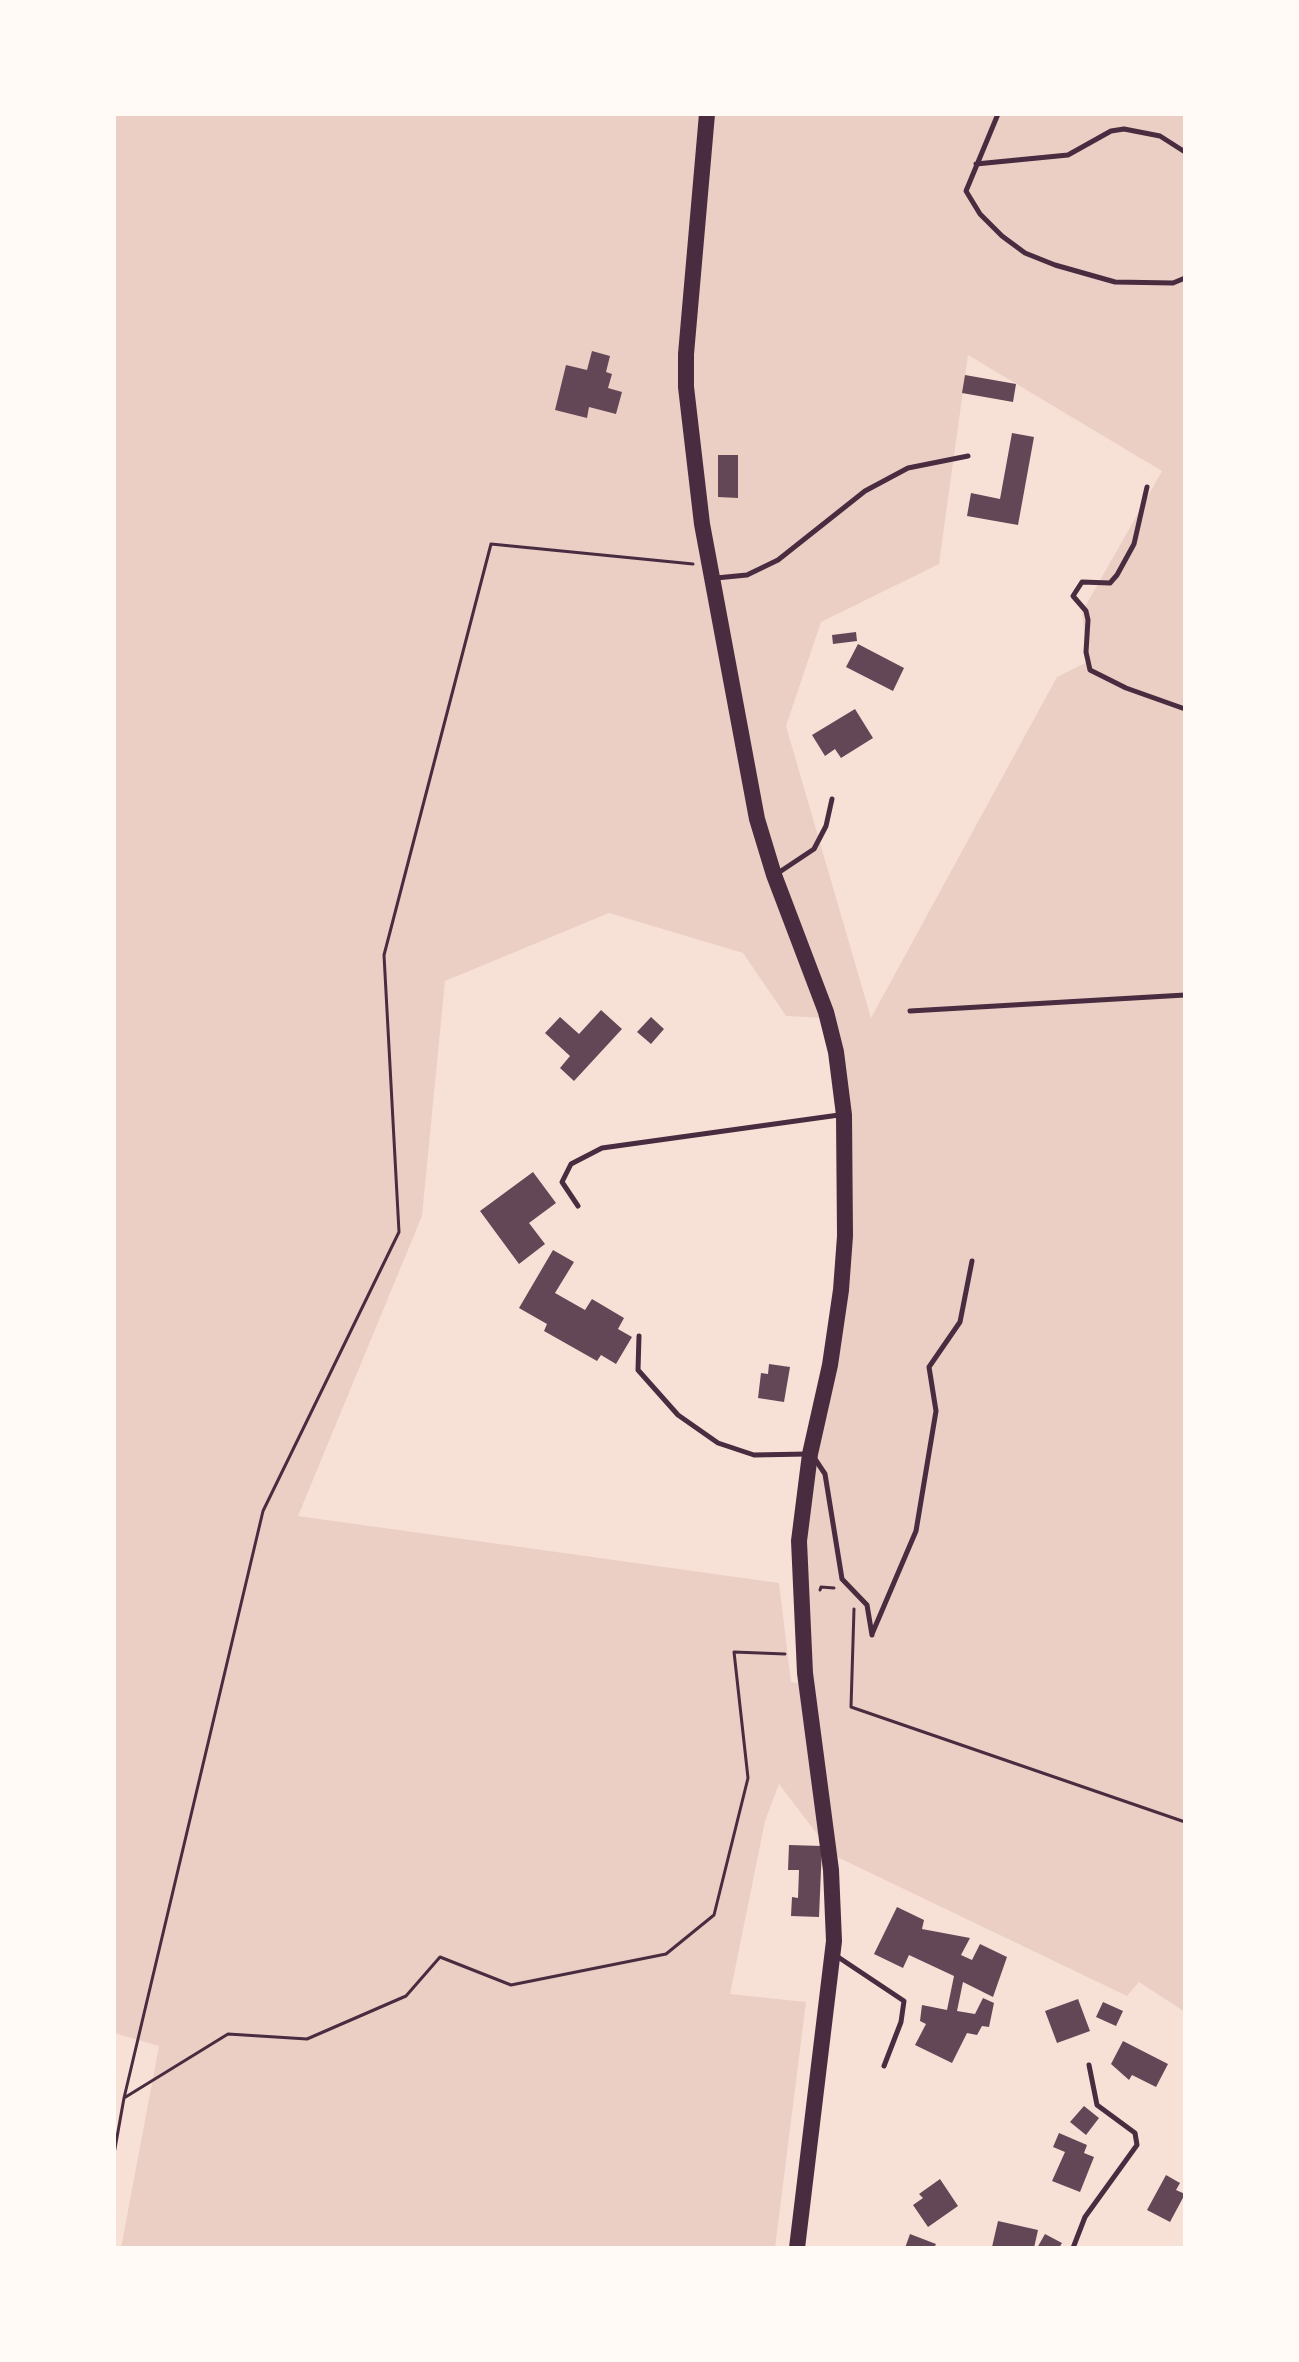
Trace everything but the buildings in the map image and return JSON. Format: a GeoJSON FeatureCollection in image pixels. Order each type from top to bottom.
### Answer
{"type":"FeatureCollection","features":[{"type":"Feature","properties":{"kind":"main road"},"geometry":{"type":"LineString","coordinates":[[707,114],[686,365],[692,455],[710,572],[757,819],[774,875],[826,1012],[836,1052],[844,1115],[845,1236],[841,1290],[830,1365],[802,1499],[799,1582],[805,1673],[831,1870],[832,1954],[797,2248]]}},
{"type":"Feature","properties":{"kind":"lane"},"geometry":{"type":"LineString","coordinates":[[998,114],[966,191],[980,214],[1025,253],[1055,265],[1115,282],[1173,283],[1185,278]]}},
{"type":"Feature","properties":{"kind":"lane"},"geometry":{"type":"LineString","coordinates":[[975,164],[1068,155],[1111,131],[1124,129],[1160,136],[1185,152]]}},
{"type":"Feature","properties":{"kind":"lane"},"geometry":{"type":"LineString","coordinates":[[710,572],[747,575],[778,560],[865,491],[908,468],[968,456]]}},
{"type":"Feature","properties":{"kind":"lane"},"geometry":{"type":"LineString","coordinates":[[1147,487],[1134,544],[1117,575],[1110,583],[1082,582],[1073,596],[1086,611],[1086,652],[1090,670],[1126,688],[1185,709]]}},
{"type":"Feature","properties":{"kind":"lane"},"geometry":{"type":"LineString","coordinates":[[774,875],[800,862],[814,849],[826,826],[832,799]]}},
{"type":"Feature","properties":{"kind":"lane"},"geometry":{"type":"LineString","coordinates":[[910,1011],[1185,995]]}},
{"type":"Feature","properties":{"kind":"lane"},"geometry":{"type":"LineString","coordinates":[[578,1206],[562,1182],[571,1164],[602,1148],[844,1115]]}},
{"type":"Feature","properties":{"kind":"lane"},"geometry":{"type":"LineString","coordinates":[[639,1336],[638,1370],[678,1415],[718,1443],[754,1455],[810,1454],[825,1474],[842,1579],[867,1605],[872,1635],[916,1531],[936,1411],[929,1367],[960,1322],[972,1261]]}},
{"type":"Feature","properties":{"kind":"lane"},"geometry":{"type":"LineString","coordinates":[[832,1954],[904,2001],[901,2022],[884,2066]]}},
{"type":"Feature","properties":{"kind":"lane"},"geometry":{"type":"LineString","coordinates":[[1073,2248],[1085,2217],[1137,2145],[1135,2133],[1097,2105],[1089,2065]]}},
{"type":"Feature","properties":{"kind":"path"},"geometry":{"type":"LineString","coordinates":[[114,2154],[124,2098],[263,1511],[399,1232],[384,955],[491,544],[710,572]]}},
{"type":"Feature","properties":{"kind":"path"},"geometry":{"type":"LineString","coordinates":[[820,1600],[821,1587],[855,1591],[851,1707],[1185,1822]]}},
{"type":"Feature","properties":{"kind":"path"},"geometry":{"type":"LineString","coordinates":[[124,2098],[228,2034],[307,2039],[406,1996],[440,1957],[511,1985],[666,1954],[714,1915],[748,1778],[734,1652],[784,1654]]}},
{"type":"Feature","properties":{"kind":"shaded area"},"geometry":{"type":"Polygon","coordinates":[[[114,114],[1185,114],[1185,2012],[1139,1982],[1127,1996],[833,1855],[779,1784],[765,1821],[730,1994],[806,2002],[775,2248],[121,2248],[159,2046],[114,2033],[114,114]],[[968,355],[939,564],[821,622],[786,726],[871,1018],[1057,677],[1087,662],[1082,612],[1162,471],[968,355]],[[609,913],[445,981],[422,1216],[298,1516],[779,1583],[791,1682],[813,1686],[799,1582],[830,1365],[844,1171],[827,1018],[786,1016],[743,953],[609,913]]]}}]}
